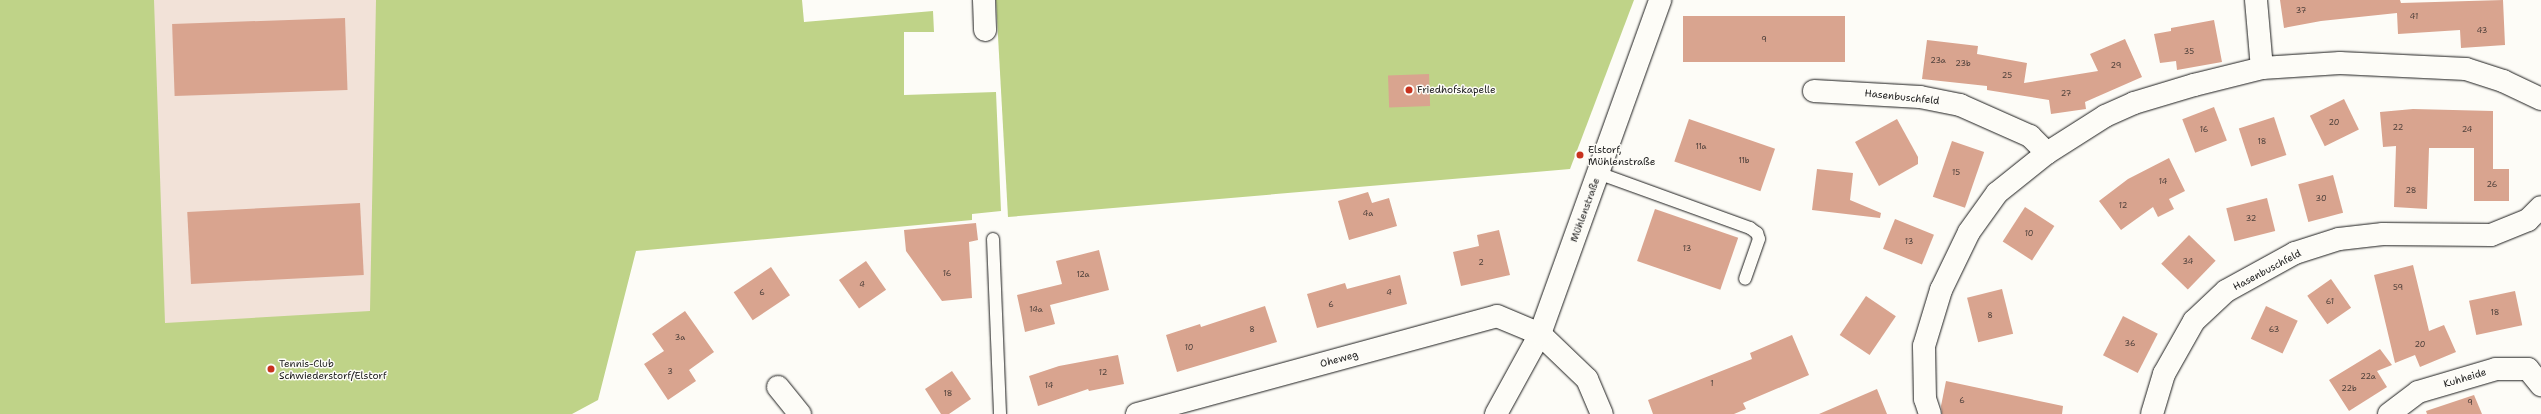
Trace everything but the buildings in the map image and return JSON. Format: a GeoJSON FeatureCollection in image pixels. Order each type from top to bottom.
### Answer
{"type":"FeatureCollection","features":[{"type":"Feature","properties":{"kind":"street"},"geometry":{"type":"LineString","coordinates":[[984,0],[985,30]]}},
{"type":"Feature","properties":{"kind":"street","name":"Mühlenstraße"},"geometry":{"type":"LineString","coordinates":[[1496,414],[1540,334],[1660,0]]}},
{"type":"Feature","properties":{"kind":"street"},"geometry":{"type":"LineString","coordinates":[[2256,0],[2262,68]]}},
{"type":"Feature","properties":{"kind":"street"},"geometry":{"type":"LineString","coordinates":[[1930,414],[1925,399],[1924,346],[1941,290],[1969,232],[1997,194],[2047,153],[2105,116],[2134,103],[2262,68],[2340,63],[2466,69],[2503,81],[2541,100]]}},
{"type":"Feature","properties":{"kind":"street","name":"Hasenbuschfeld"},"geometry":{"type":"LineString","coordinates":[[1814,91],[1920,97],[1960,105],[2030,136],[2047,153]]}},
{"type":"Feature","properties":{"kind":"street","name":"Hasenbuschfeld"},"geometry":{"type":"LineString","coordinates":[[2152,414],[2164,374],[2194,321],[2226,291],[2295,253],[2339,239],[2383,234],[2491,235],[2528,220],[2541,208]]}},
{"type":"Feature","properties":{"kind":"street","name":"Oheweg"},"geometry":{"type":"LineString","coordinates":[[1137,414],[1497,316],[1540,334]]}},
{"type":"Feature","properties":{"kind":"street"},"geometry":{"type":"LineString","coordinates":[[1540,334],[1587,379],[1602,414]]}},
{"type":"Feature","properties":{"kind":"street","name":"Kuhheide"},"geometry":{"type":"LineString","coordinates":[[2389,414],[2418,392],[2496,368],[2528,369],[2541,385]]}},
{"type":"Feature","properties":{"kind":"street"},"geometry":{"type":"LineString","coordinates":[[778,387],[800,414]]}},
{"type":"Feature","properties":{"kind":"lane"},"geometry":{"type":"LineString","coordinates":[[1598,173],[1750,228],[1757,233],[1759,239],[1745,279]]}},
{"type":"Feature","properties":{"kind":"lane"},"geometry":{"type":"LineString","coordinates":[[993,239],[1000,414]]}},
{"type":"Feature","properties":{"kind":"shaded area"},"geometry":{"type":"Polygon","coordinates":[[[154,0],[376,0],[376,323],[154,323],[154,0]]]}},
{"type":"Feature","properties":{"kind":"green space"},"geometry":{"type":"Polygon","coordinates":[[[0,0],[154,0],[165,323],[370,311],[376,0],[802,0],[804,22],[933,11],[934,32],[904,32],[904,95],[996,92],[1001,211],[972,214],[972,220],[636,251],[598,400],[572,414],[0,414],[0,0]]]}},
{"type":"Feature","properties":{"kind":"green space"},"geometry":{"type":"Polygon","coordinates":[[[996,0],[1634,0],[1570,169],[1008,217],[996,0]]]}},
{"type":"Feature","properties":{"kind":"place","name":"Friedhofskapelle"},"geometry":{"type":"Point","coordinates":[1409,90]}},
{"type":"Feature","properties":{"kind":"place","name":"Elstorf, Mühlenstraße"},"geometry":{"type":"Point","coordinates":[1580,155]}},
{"type":"Feature","properties":{"kind":"place","name":"Tennis-Club Schwiederstorf/Elstorf"},"geometry":{"type":"Point","coordinates":[271,369]}}]}
